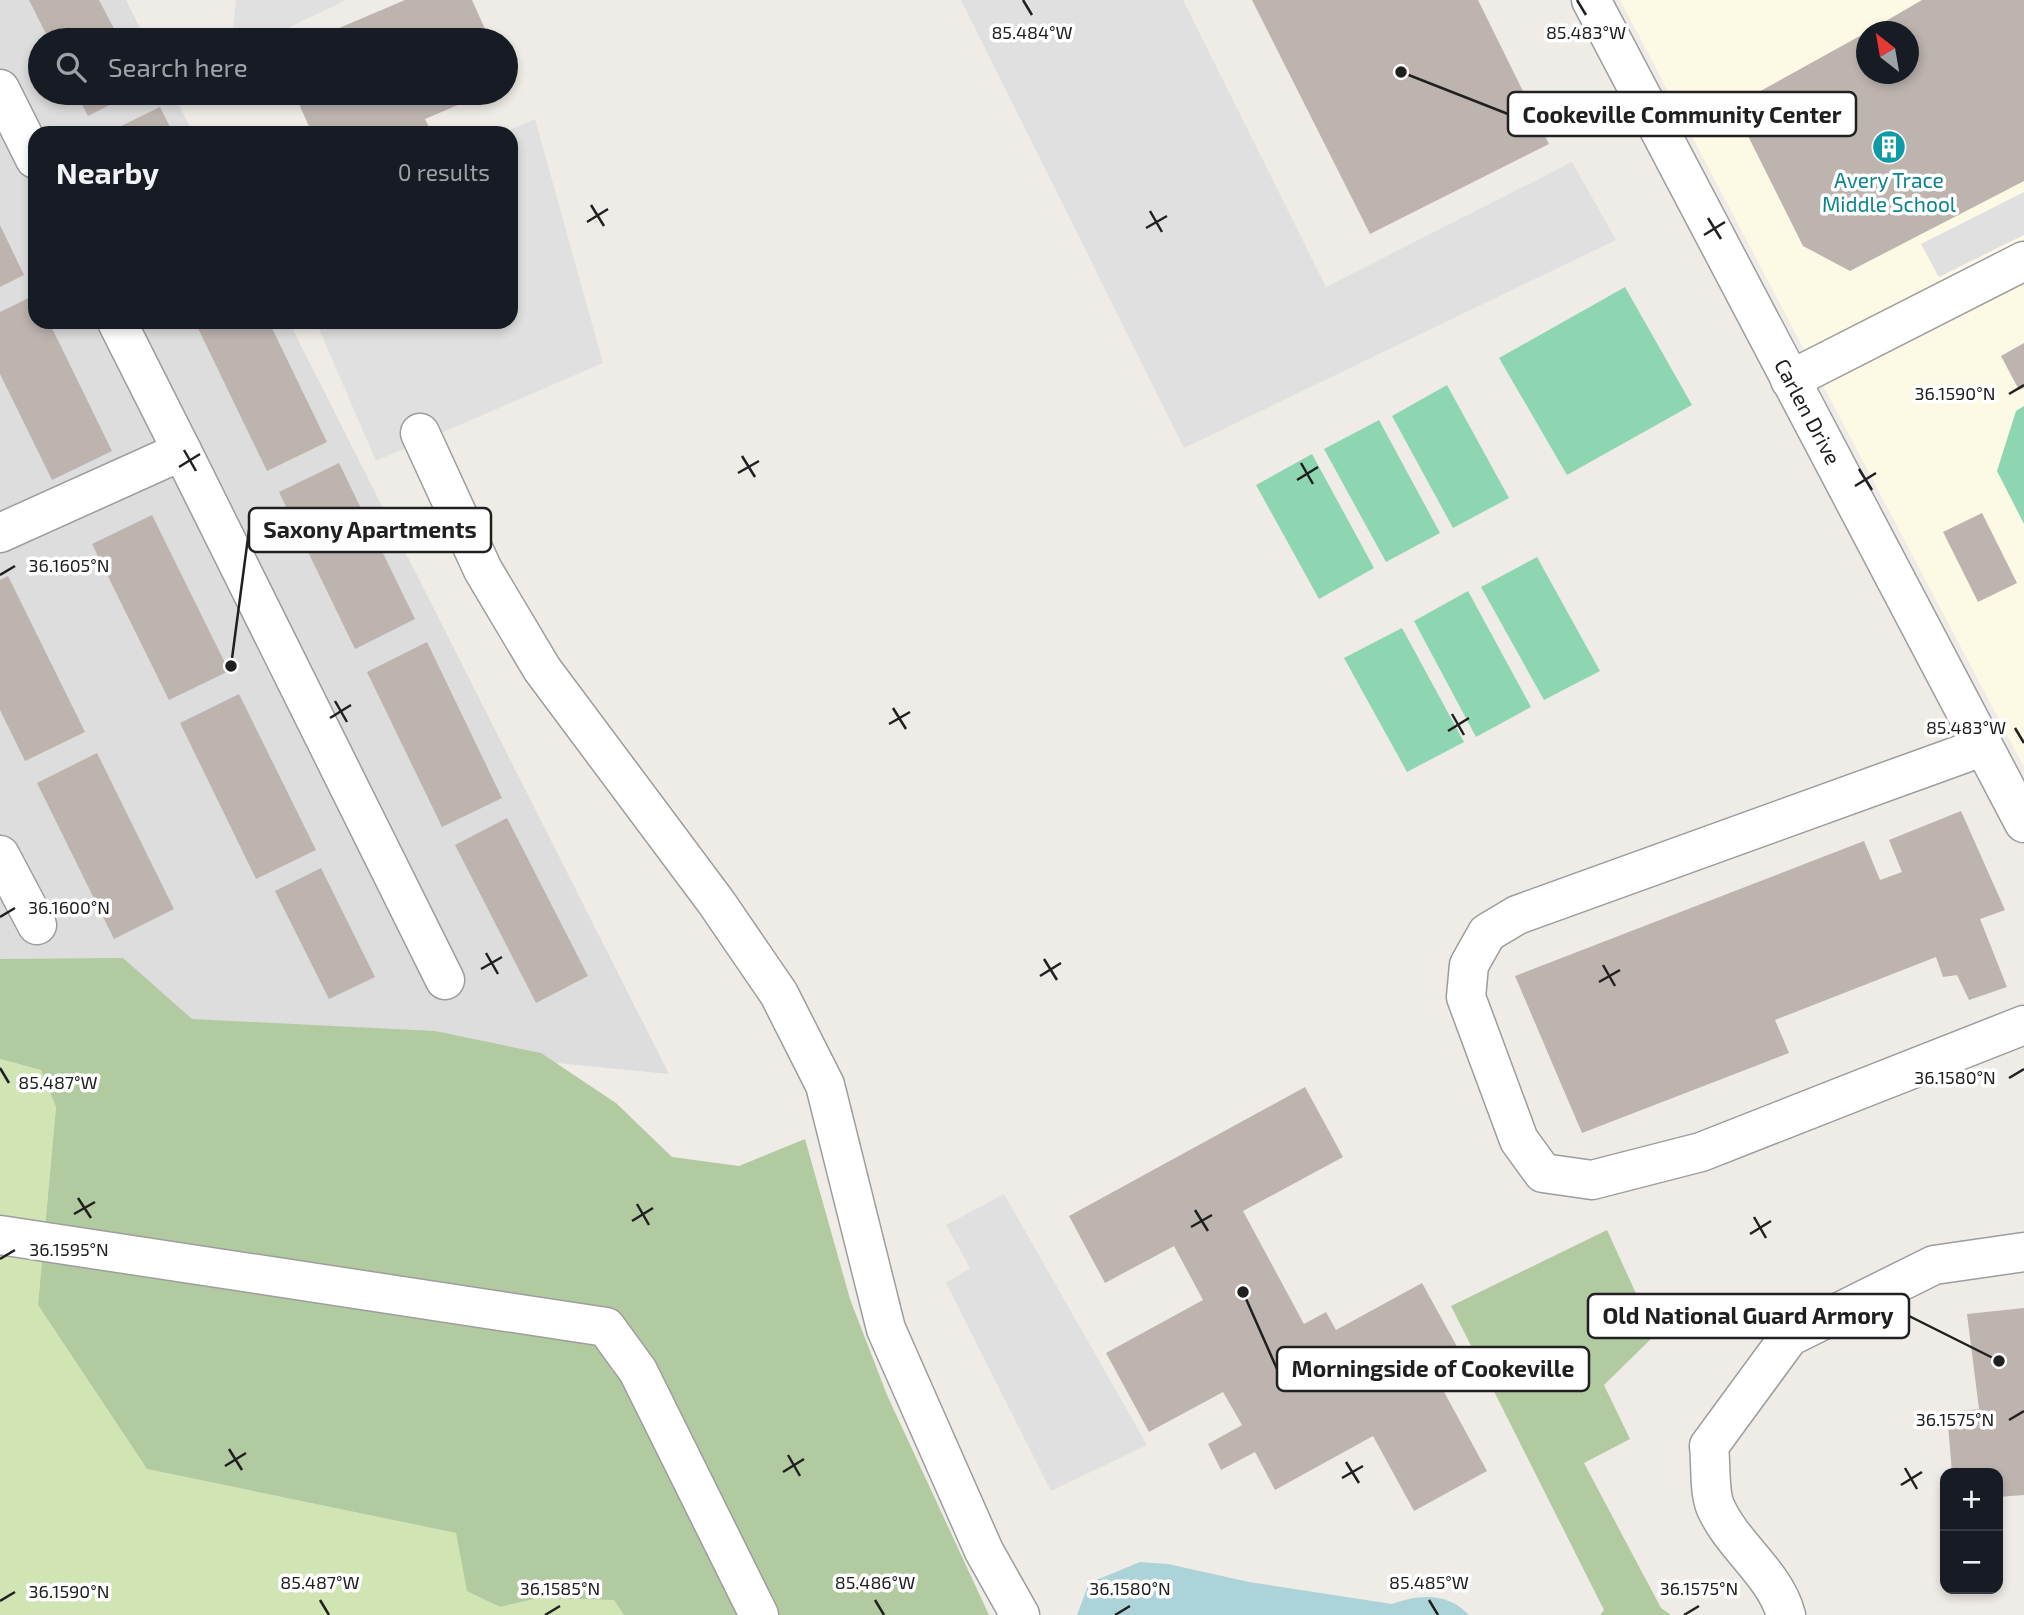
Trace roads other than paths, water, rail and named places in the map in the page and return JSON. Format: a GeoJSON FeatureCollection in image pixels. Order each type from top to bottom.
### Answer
{"type":"FeatureCollection","features":[{"type":"Feature","properties":{"kind":"street","name":"Carlen Drive"},"geometry":{"type":"LineString","coordinates":[[1591,0],[2024,823]]}},
{"type":"Feature","properties":{"kind":"street"},"geometry":{"type":"LineString","coordinates":[[0,89],[28,145]]}},
{"type":"Feature","properties":{"kind":"street"},"geometry":{"type":"LineString","coordinates":[[1790,380],[2024,261]]}},
{"type":"Feature","properties":{"kind":"street"},"geometry":{"type":"LineString","coordinates":[[121,329],[445,979]]}},
{"type":"Feature","properties":{"kind":"street"},"geometry":{"type":"LineString","coordinates":[[421,433],[483,570],[542,669],[740,936],[779,994],[825,1085],[886,1329],[984,1551],[1020,1615]]}},
{"type":"Feature","properties":{"kind":"street"},"geometry":{"type":"LineString","coordinates":[[0,533],[182,451]]}},
{"type":"Feature","properties":{"kind":"street"},"geometry":{"type":"LineString","coordinates":[[1982,747],[1517,915],[1487,933],[1469,965],[1466,997],[1519,1140],[1543,1173],[1592,1180],[1701,1152],[2024,1025]]}},
{"type":"Feature","properties":{"kind":"street"},"geometry":{"type":"LineString","coordinates":[[0,855],[37,925]]}},
{"type":"Feature","properties":{"kind":"street"},"geometry":{"type":"LineString","coordinates":[[0,1235],[606,1327],[638,1371],[759,1615]]}},
{"type":"Feature","properties":{"kind":"street"},"geometry":{"type":"LineString","coordinates":[[1786,1615],[1761,1569],[1739,1546],[1714,1504],[1709,1446],[1789,1337],[1934,1265],[2024,1252]]}},
{"type":"Feature","properties":{"kind":"water"},"geometry":{"type":"Polygon","coordinates":[[[1140,1562],[1168,1564],[1249,1582],[1392,1604],[1412,1598],[1433,1597],[1452,1602],[1469,1615],[1077,1615],[1089,1583],[1140,1562]]]}},
{"type":"Feature","properties":{"kind":"place","name":"Cookeville Community Center"},"geometry":{"type":"Point","coordinates":[1401,72]}},
{"type":"Feature","properties":{"kind":"place","name":"Avery Trace Middle School"},"geometry":{"type":"Point","coordinates":[1889,147]}},
{"type":"Feature","properties":{"kind":"place","name":"Saxony Apartments"},"geometry":{"type":"Point","coordinates":[231,666]}},
{"type":"Feature","properties":{"kind":"place","name":"Morningside of Cookeville"},"geometry":{"type":"Point","coordinates":[1243,1292]}},
{"type":"Feature","properties":{"kind":"place","name":"Old National Guard Armory"},"geometry":{"type":"Point","coordinates":[1999,1361]}}]}
